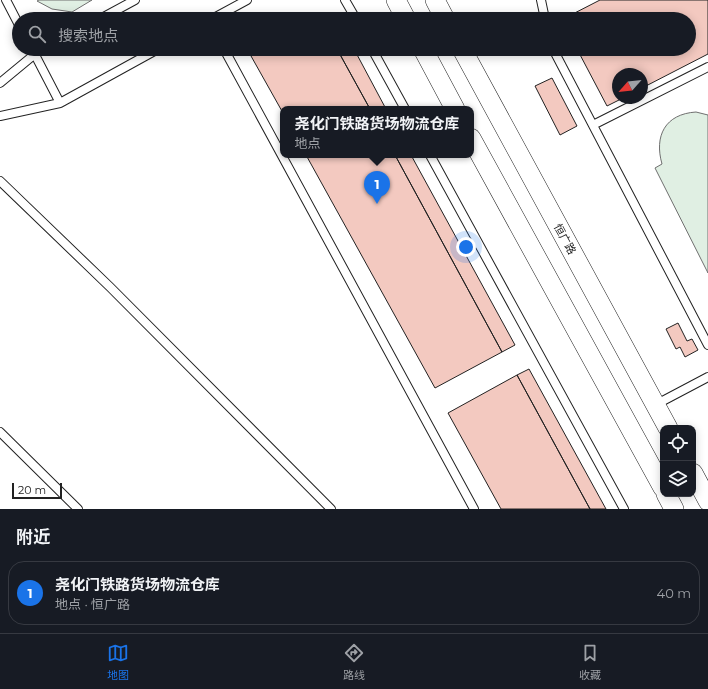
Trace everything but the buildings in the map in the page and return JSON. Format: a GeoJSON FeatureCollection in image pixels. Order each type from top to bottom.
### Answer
{"type":"FeatureCollection","features":[{"type":"Feature","properties":{"kind":"street"},"geometry":{"type":"LineString","coordinates":[[396,0],[402,12]]}},
{"type":"Feature","properties":{"kind":"street"},"geometry":{"type":"LineString","coordinates":[[435,0],[441,12]]}},
{"type":"Feature","properties":{"kind":"street"},"geometry":{"type":"LineString","coordinates":[[427,56],[453,106]]}},
{"type":"Feature","properties":{"kind":"street","name":"恒广路"},"geometry":{"type":"LineString","coordinates":[[466,56],[666,425]]}},
{"type":"Feature","properties":{"kind":"street"},"geometry":{"type":"LineString","coordinates":[[474,143],[660,483]]}},
{"type":"Feature","properties":{"kind":"street"},"geometry":{"type":"LineString","coordinates":[[696,479],[708,501]]}},
{"type":"Feature","properties":{"kind":"street"},"geometry":{"type":"LineString","coordinates":[[668,497],[674,509]]}},
{"type":"Feature","properties":{"kind":"lane"},"geometry":{"type":"LineString","coordinates":[[6,0],[12,12]]}},
{"type":"Feature","properties":{"kind":"lane"},"geometry":{"type":"LineString","coordinates":[[113,12],[135,0]]}},
{"type":"Feature","properties":{"kind":"lane"},"geometry":{"type":"LineString","coordinates":[[225,12],[247,0]]}},
{"type":"Feature","properties":{"kind":"lane"},"geometry":{"type":"LineString","coordinates":[[345,0],[352,12]]}},
{"type":"Feature","properties":{"kind":"lane"},"geometry":{"type":"LineString","coordinates":[[540,0],[543,12]]}},
{"type":"Feature","properties":{"kind":"lane"},"geometry":{"type":"LineString","coordinates":[[0,83],[29,56]]}},
{"type":"Feature","properties":{"kind":"lane"},"geometry":{"type":"LineString","coordinates":[[35,56],[60,103]]}},
{"type":"Feature","properties":{"kind":"lane"},"geometry":{"type":"LineString","coordinates":[[0,116],[60,103],[145,56]]}},
{"type":"Feature","properties":{"kind":"lane"},"geometry":{"type":"LineString","coordinates":[[228,56],[280,152]]}},
{"type":"Feature","properties":{"kind":"lane"},"geometry":{"type":"LineString","coordinates":[[376,56],[403,106]]}},
{"type":"Feature","properties":{"kind":"lane"},"geometry":{"type":"LineString","coordinates":[[557,56],[708,345]]}},
{"type":"Feature","properties":{"kind":"lane"},"geometry":{"type":"LineString","coordinates":[[593,125],[708,67]]}},
{"type":"Feature","properties":{"kind":"lane"},"geometry":{"type":"LineString","coordinates":[[283,158],[474,509]]}},
{"type":"Feature","properties":{"kind":"lane"},"geometry":{"type":"LineString","coordinates":[[432,158],[624,509]]}},
{"type":"Feature","properties":{"kind":"lane"},"geometry":{"type":"LineString","coordinates":[[0,181],[110,287],[331,509]]}},
{"type":"Feature","properties":{"kind":"lane"},"geometry":{"type":"LineString","coordinates":[[655,405],[708,377]]}},
{"type":"Feature","properties":{"kind":"lane"},"geometry":{"type":"LineString","coordinates":[[0,432],[78,509]]}},
{"type":"Feature","properties":{"kind":"green space"},"geometry":{"type":"Polygon","coordinates":[[[92,0],[72,12],[52,9],[37,1],[92,0]]]}},
{"type":"Feature","properties":{"kind":"green space"},"geometry":{"type":"Polygon","coordinates":[[[696,112],[708,115],[708,273],[655,168],[662,164],[660,144],[664,128],[676,117],[696,112]]]}},
{"type":"Feature","properties":{"kind":"place","name":"尧化门铁路货场物流仓库"},"geometry":{"type":"Point","coordinates":[377,204]}}]}
